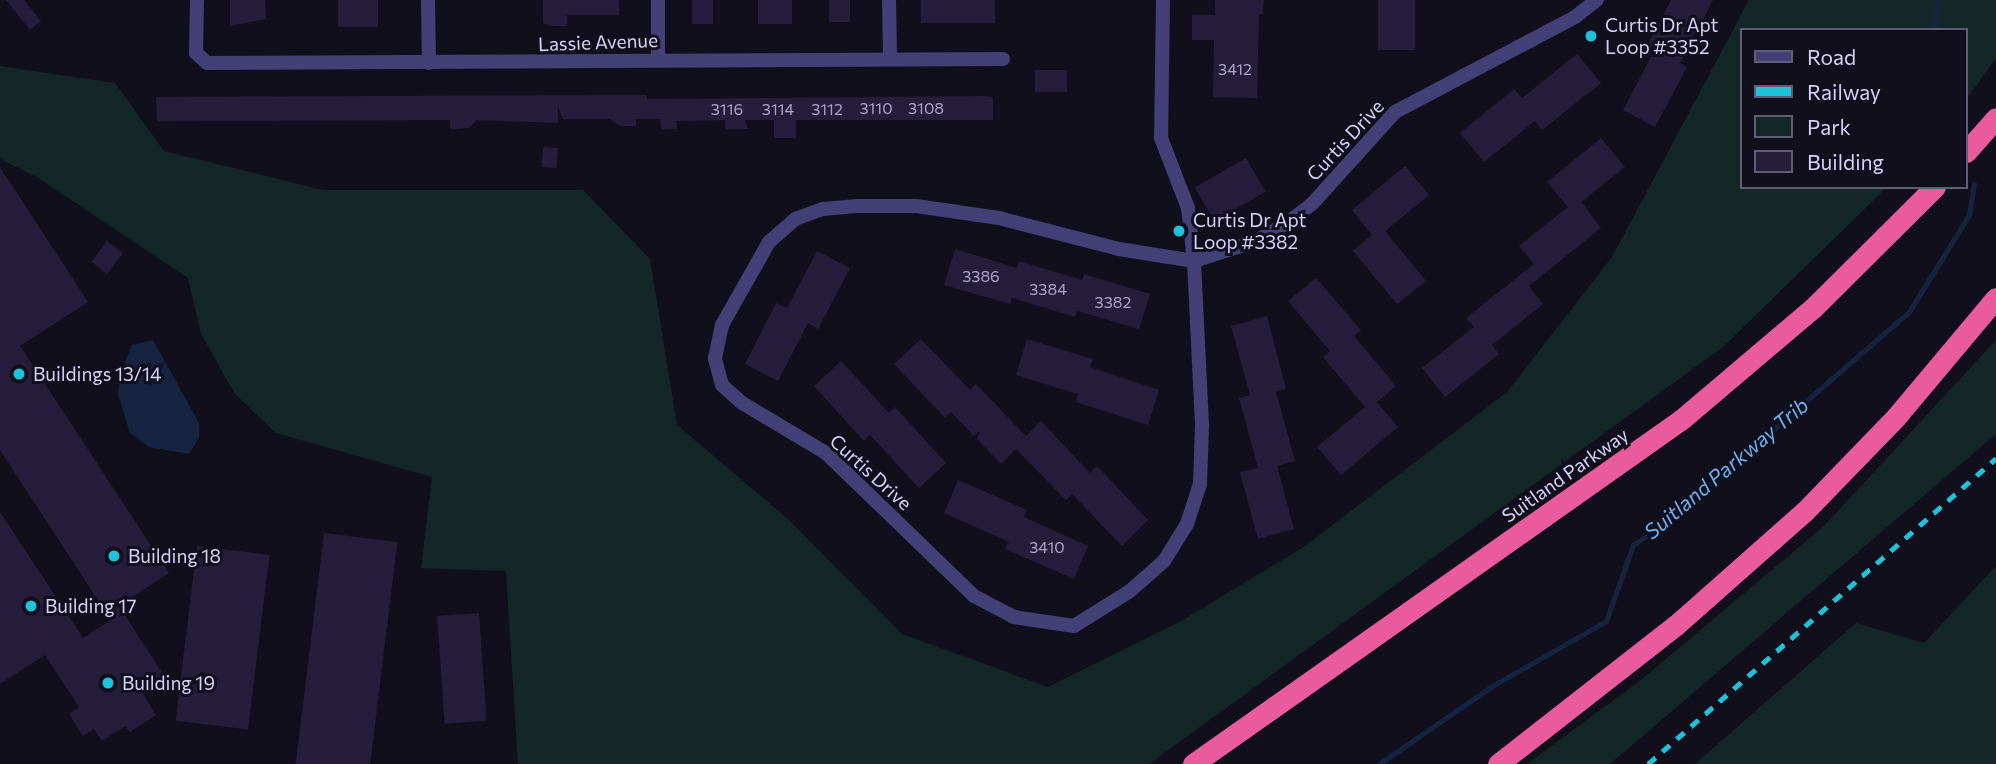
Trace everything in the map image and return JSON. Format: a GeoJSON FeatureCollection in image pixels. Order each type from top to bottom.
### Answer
{"type":"FeatureCollection","features":[{"type":"Feature","properties":{"kind":"highway"},"geometry":{"type":"LineString","coordinates":[[1968,150],[1996,118]]}},
{"type":"Feature","properties":{"kind":"highway","name":"Suitland Parkway"},"geometry":{"type":"LineString","coordinates":[[1193,764],[1682,419],[1813,308],[1933,189]]}},
{"type":"Feature","properties":{"kind":"highway"},"geometry":{"type":"LineString","coordinates":[[1498,764],[1676,625],[1805,511],[1896,417],[1996,298]]}},
{"type":"Feature","properties":{"kind":"street","name":"Lassie Avenue"},"geometry":{"type":"LineString","coordinates":[[197,0],[196,53],[207,63],[1003,59]]}},
{"type":"Feature","properties":{"kind":"street"},"geometry":{"type":"LineString","coordinates":[[428,0],[429,63]]}},
{"type":"Feature","properties":{"kind":"street"},"geometry":{"type":"LineString","coordinates":[[658,0],[658,59]]}},
{"type":"Feature","properties":{"kind":"street"},"geometry":{"type":"LineString","coordinates":[[889,0],[890,59]]}},
{"type":"Feature","properties":{"kind":"street","name":"Curtis Drive"},"geometry":{"type":"LineString","coordinates":[[1163,0],[1161,138],[1188,208],[1194,261],[1202,425],[1197,494],[1187,524],[1164,561],[1130,591],[1073,626],[1014,617],[974,596],[826,453],[727,392],[715,368],[722,325],[769,242],[795,219],[822,209],[928,208],[1030,223],[1119,249],[1194,261],[1256,241],[1290,221],[1312,204],[1395,112],[1574,18],[1597,0]]}},
{"type":"Feature","properties":{"kind":"green space"},"geometry":{"type":"Polygon","coordinates":[[[1749,0],[1996,0],[1996,58],[1968,97],[1968,28],[1741,28],[1741,189],[1885,189],[1723,347],[1149,764],[518,764],[506,571],[421,568],[432,477],[276,433],[235,394],[201,334],[188,278],[37,177],[0,159],[0,66],[115,83],[164,151],[323,190],[583,190],[650,259],[677,425],[789,520],[902,634],[1048,687],[1183,620],[1305,546],[1507,392],[1612,257],[1749,0]]]}},
{"type":"Feature","properties":{"kind":"green space"},"geometry":{"type":"Polygon","coordinates":[[[1996,340],[1996,434],[1610,764],[1527,764],[1641,680],[1824,526],[1996,340]]]}},
{"type":"Feature","properties":{"kind":"green space"},"geometry":{"type":"Polygon","coordinates":[[[1996,566],[1996,764],[1695,764],[1856,623],[1924,643],[1996,566]]]}},
{"type":"Feature","properties":{"kind":"water"},"geometry":{"type":"Polygon","coordinates":[[[153,340],[199,423],[199,438],[189,454],[149,447],[130,433],[118,394],[121,372],[132,345],[153,340]]]}},
{"type":"Feature","properties":{"kind":"building"},"geometry":{"type":"Polygon","coordinates":[[[6,0],[24,0],[41,21],[30,30],[6,0]]]}},
{"type":"Feature","properties":{"kind":"building"},"geometry":{"type":"Polygon","coordinates":[[[230,0],[265,0],[266,19],[230,26],[230,0]]]}},
{"type":"Feature","properties":{"kind":"building"},"geometry":{"type":"Polygon","coordinates":[[[338,0],[378,0],[378,27],[338,27],[338,0]]]}},
{"type":"Feature","properties":{"kind":"building"},"geometry":{"type":"Polygon","coordinates":[[[543,0],[619,0],[619,15],[567,15],[567,26],[551,26],[543,23],[543,0]]]}},
{"type":"Feature","properties":{"kind":"building"},"geometry":{"type":"Polygon","coordinates":[[[692,0],[713,0],[713,24],[692,24],[692,0]]]}},
{"type":"Feature","properties":{"kind":"building"},"geometry":{"type":"Polygon","coordinates":[[[758,0],[792,0],[792,24],[758,24],[758,0]]]}},
{"type":"Feature","properties":{"kind":"building"},"geometry":{"type":"Polygon","coordinates":[[[829,0],[850,0],[850,22],[829,22],[829,0]]]}},
{"type":"Feature","properties":{"kind":"building"},"geometry":{"type":"Polygon","coordinates":[[[921,0],[995,0],[995,23],[921,23],[921,0]]]}},
{"type":"Feature","properties":{"kind":"building"},"geometry":{"type":"Polygon","coordinates":[[[1215,0],[1264,0],[1263,14],[1259,14],[1257,98],[1213,97],[1214,40],[1192,40],[1192,15],[1215,15],[1215,0]]]}},
{"type":"Feature","properties":{"kind":"building"},"geometry":{"type":"Polygon","coordinates":[[[1378,0],[1415,0],[1415,50],[1378,50],[1378,0]]]}},
{"type":"Feature","properties":{"kind":"building"},"geometry":{"type":"Polygon","coordinates":[[[1671,0],[1713,0],[1680,63],[1687,67],[1655,127],[1623,110],[1653,53],[1645,49],[1671,0]]]}},
{"type":"Feature","properties":{"kind":"building"},"geometry":{"type":"Polygon","coordinates":[[[1577,54],[1601,83],[1542,130],[1535,121],[1484,162],[1460,133],[1514,89],[1522,98],[1577,54]]]}},
{"type":"Feature","properties":{"kind":"building"},"geometry":{"type":"Polygon","coordinates":[[[1035,70],[1067,70],[1067,92],[1035,92],[1035,70]]]}},
{"type":"Feature","properties":{"kind":"building"},"geometry":{"type":"Polygon","coordinates":[[[647,95],[647,99],[985,96],[993,97],[993,120],[796,120],[796,138],[774,138],[774,120],[745,120],[748,129],[725,129],[725,120],[676,121],[677,129],[661,129],[660,119],[636,119],[636,126],[620,126],[610,119],[563,119],[558,107],[558,123],[477,120],[469,128],[450,129],[450,120],[157,121],[156,97],[647,95]]]}},
{"type":"Feature","properties":{"kind":"building"},"geometry":{"type":"Polygon","coordinates":[[[1601,138],[1625,167],[1581,202],[1601,228],[1529,286],[1543,304],[1492,345],[1499,354],[1445,397],[1422,368],[1474,327],[1466,318],[1534,264],[1519,246],[1568,207],[1547,182],[1601,138]]]}},
{"type":"Feature","properties":{"kind":"building"},"geometry":{"type":"Polygon","coordinates":[[[543,147],[558,148],[557,168],[542,167],[543,147]]]}},
{"type":"Feature","properties":{"kind":"building"},"geometry":{"type":"Polygon","coordinates":[[[1246,158],[1266,192],[1214,221],[1195,188],[1246,158]]]}},
{"type":"Feature","properties":{"kind":"building"},"geometry":{"type":"Polygon","coordinates":[[[1405,166],[1429,195],[1385,231],[1426,281],[1397,304],[1353,251],[1372,235],[1352,210],[1405,166]]]}},
{"type":"Feature","properties":{"kind":"building"},"geometry":{"type":"Polygon","coordinates":[[[0,167],[88,302],[20,346],[169,573],[119,606],[164,676],[141,691],[156,715],[130,732],[125,726],[102,741],[94,729],[83,736],[69,714],[79,707],[45,655],[0,684],[0,512],[83,638],[111,620],[0,450],[0,167]]]}},
{"type":"Feature","properties":{"kind":"building"},"geometry":{"type":"Polygon","coordinates":[[[107,241],[123,253],[107,274],[91,262],[107,241]]]}},
{"type":"Feature","properties":{"kind":"building"},"geometry":{"type":"Polygon","coordinates":[[[955,249],[1017,268],[1019,261],[1082,280],[1084,274],[1150,294],[1139,329],[1077,311],[1075,317],[1012,298],[1010,304],[944,285],[955,249]]]}},
{"type":"Feature","properties":{"kind":"building"},"geometry":{"type":"Polygon","coordinates":[[[817,251],[850,268],[818,329],[808,323],[778,381],[745,364],[776,303],[787,308],[817,251]]]}},
{"type":"Feature","properties":{"kind":"building"},"geometry":{"type":"Polygon","coordinates":[[[1316,278],[1361,330],[1354,336],[1396,386],[1377,402],[1398,427],[1341,475],[1317,447],[1365,407],[1323,357],[1330,351],[1288,301],[1316,278]]]}},
{"type":"Feature","properties":{"kind":"building"},"geometry":{"type":"Polygon","coordinates":[[[1267,316],[1286,389],[1276,392],[1295,461],[1277,466],[1294,529],[1258,539],[1240,472],[1258,468],[1239,398],[1250,395],[1231,326],[1267,316]]]}},
{"type":"Feature","properties":{"kind":"building"},"geometry":{"type":"Polygon","coordinates":[[[921,339],[970,390],[976,384],[1026,436],[1041,421],[1090,473],[1097,466],[1148,520],[1122,546],[1072,494],[1066,500],[1016,449],[1001,464],[977,439],[980,431],[974,436],[951,412],[945,418],[894,364],[921,339]]]}},
{"type":"Feature","properties":{"kind":"building"},"geometry":{"type":"Polygon","coordinates":[[[1027,339],[1093,359],[1090,367],[1159,390],[1148,425],[1076,402],[1078,394],[1016,375],[1027,339]]]}},
{"type":"Feature","properties":{"kind":"building"},"geometry":{"type":"Polygon","coordinates":[[[841,361],[889,413],[895,407],[946,463],[919,488],[870,435],[864,441],[814,386],[841,361]]]}},
{"type":"Feature","properties":{"kind":"building"},"geometry":{"type":"Polygon","coordinates":[[[958,480],[1027,510],[1024,517],[1088,546],[1074,579],[1005,549],[1009,542],[944,513],[958,480]]]}},
{"type":"Feature","properties":{"kind":"building"},"geometry":{"type":"Polygon","coordinates":[[[324,533],[397,542],[370,764],[296,764],[324,533]]]}},
{"type":"Feature","properties":{"kind":"building"},"geometry":{"type":"Polygon","coordinates":[[[197,546],[269,555],[248,730],[176,721],[197,546]]]}},
{"type":"Feature","properties":{"kind":"building"},"geometry":{"type":"Polygon","coordinates":[[[479,613],[487,721],[445,724],[437,616],[479,613]]]}},
{"type":"Feature","properties":{"kind":"waterway","name":"Suitland Parkway Trib"},"geometry":{"type":"LineString","coordinates":[[1935,28],[1937,0]]}},
{"type":"Feature","properties":{"kind":"waterway","name":"Suitland Parkway Trib"},"geometry":{"type":"LineString","coordinates":[[1379,764],[1494,685],[1606,621],[1633,545],[1663,525],[1909,312],[1969,215],[1974,184]]}},
{"type":"Feature","properties":{"kind":"railway"},"geometry":{"type":"LineString","coordinates":[[1648,764],[1996,458]]}},
{"type":"Feature","properties":{"kind":"place","name":"Curtis Dr Apt Loop #3352"},"geometry":{"type":"Point","coordinates":[1591,36]}},
{"type":"Feature","properties":{"kind":"place","name":"Curtis Dr Apt Loop #3382"},"geometry":{"type":"Point","coordinates":[1179,231]}},
{"type":"Feature","properties":{"kind":"place","name":"Buildings 13/14"},"geometry":{"type":"Point","coordinates":[19,374]}},
{"type":"Feature","properties":{"kind":"place","name":"Building 18"},"geometry":{"type":"Point","coordinates":[114,556]}},
{"type":"Feature","properties":{"kind":"place","name":"Building 17"},"geometry":{"type":"Point","coordinates":[31,606]}},
{"type":"Feature","properties":{"kind":"place","name":"Building 19"},"geometry":{"type":"Point","coordinates":[108,683]}}]}
